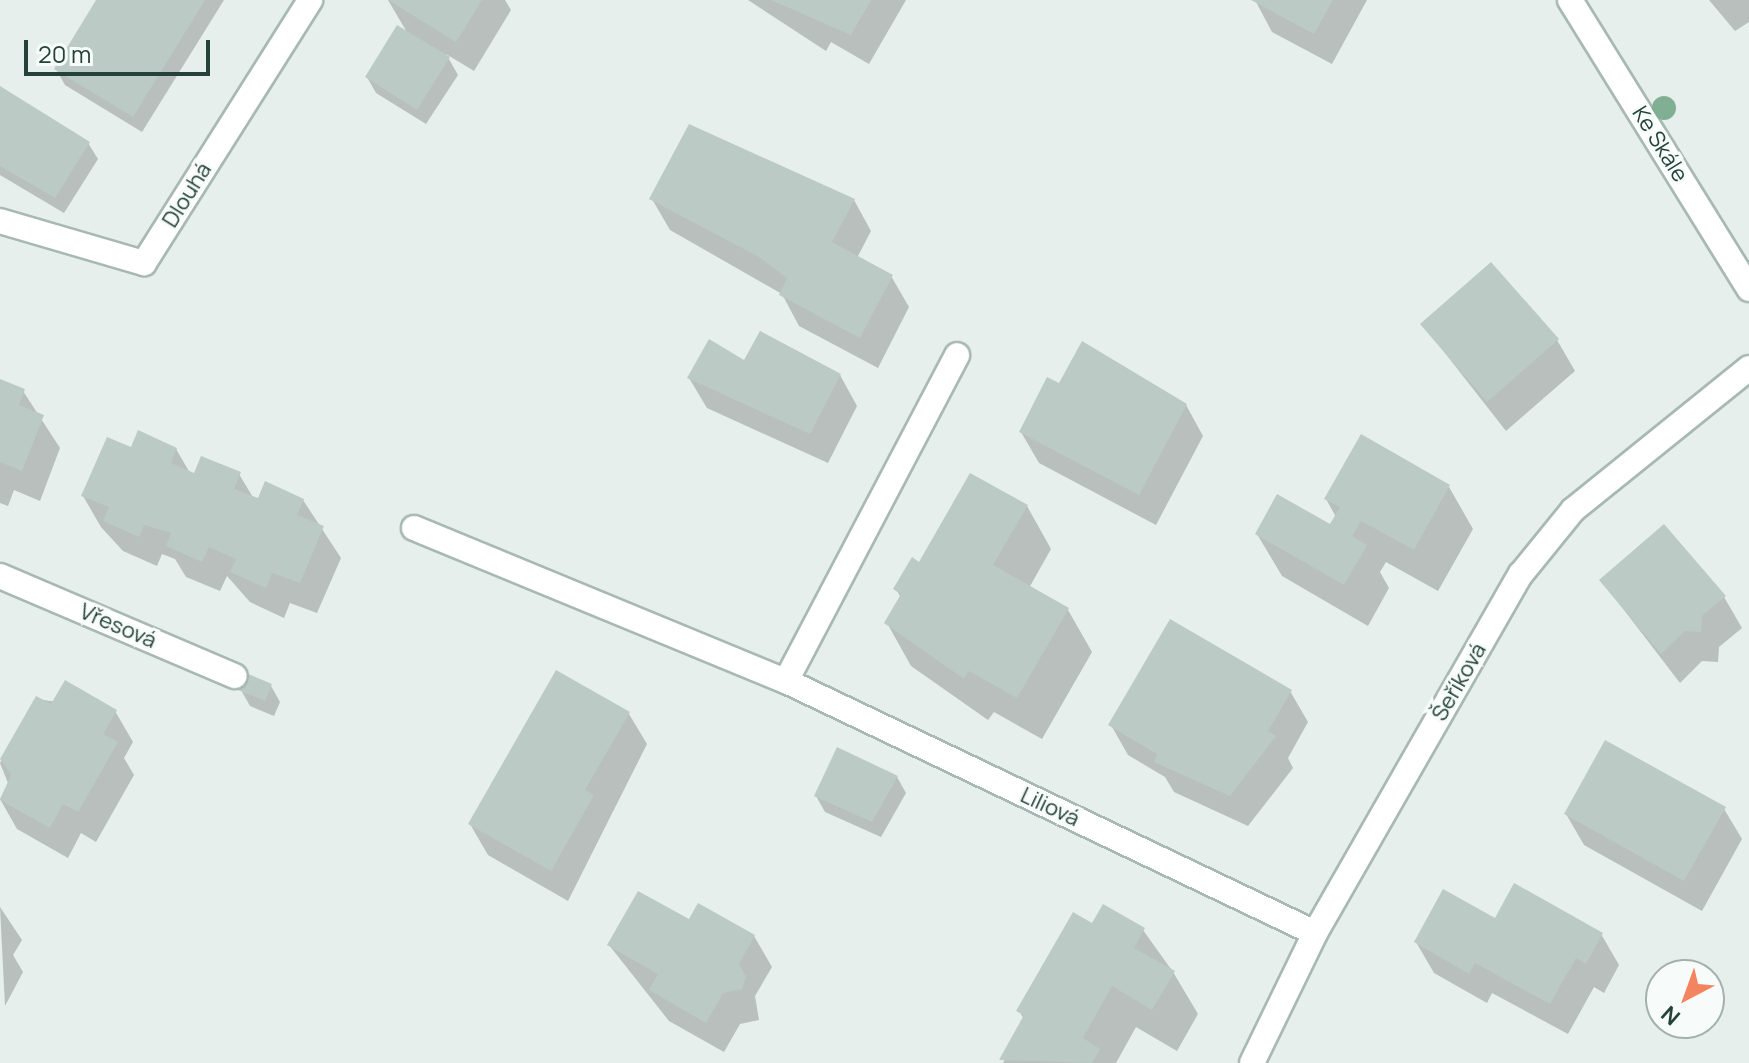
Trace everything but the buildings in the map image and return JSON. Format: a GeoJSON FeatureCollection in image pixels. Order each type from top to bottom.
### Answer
{"type":"FeatureCollection","features":[{"type":"Feature","properties":{"kind":"street","name":"Dlouhá"},"geometry":{"type":"LineString","coordinates":[[0,221],[144,263],[310,0]]}},
{"type":"Feature","properties":{"kind":"street","name":"Ke Skále"},"geometry":{"type":"LineString","coordinates":[[1570,0],[1749,289]]}},
{"type":"Feature","properties":{"kind":"street"},"geometry":{"type":"LineString","coordinates":[[786,681],[957,355]]}},
{"type":"Feature","properties":{"kind":"street","name":"Šeříková"},"geometry":{"type":"LineString","coordinates":[[1252,1063],[1315,933],[1521,574],[1573,510],[1749,368]]}},
{"type":"Feature","properties":{"kind":"street","name":"Liliová"},"geometry":{"type":"LineString","coordinates":[[414,528],[786,681],[1315,933]]}},
{"type":"Feature","properties":{"kind":"street","name":"Vřesová"},"geometry":{"type":"LineString","coordinates":[[0,577],[235,676]]}}]}
